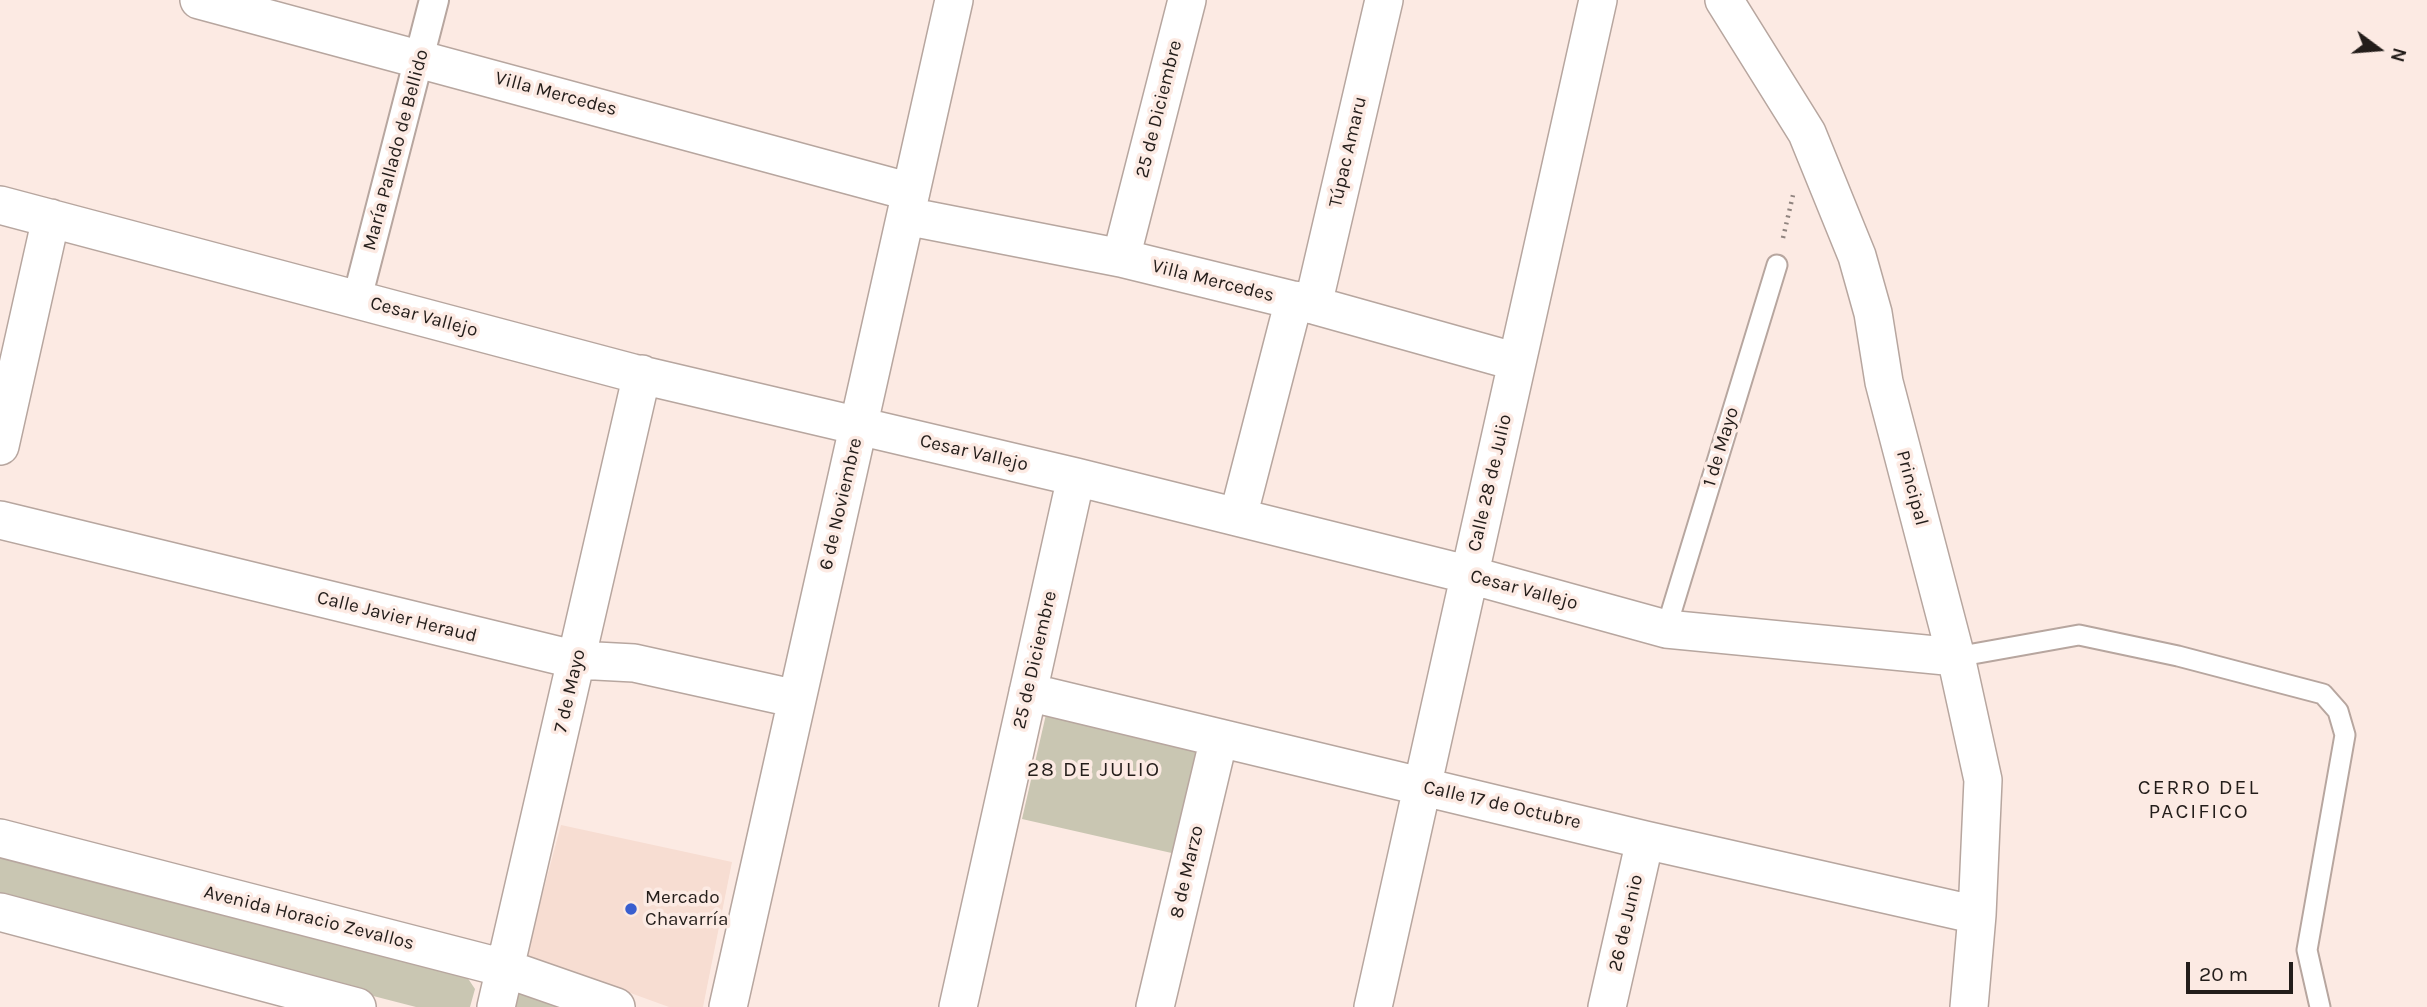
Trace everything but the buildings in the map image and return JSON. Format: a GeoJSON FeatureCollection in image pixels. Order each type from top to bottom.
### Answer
{"type":"FeatureCollection","features":[{"type":"Feature","properties":{"kind":"street","name":"Villa Mercedes"},"geometry":{"type":"LineString","coordinates":[[199,0],[421,58],[909,204],[1304,303],[1517,362]]}},
{"type":"Feature","properties":{"kind":"street","name":"María Pallado de Bellido"},"geometry":{"type":"LineString","coordinates":[[357,299],[434,0]]}},
{"type":"Feature","properties":{"kind":"street","name":"6 de Noviembre"},"geometry":{"type":"LineString","coordinates":[[728,1007],[954,0]]}},
{"type":"Feature","properties":{"kind":"street","name":"25 de Diciembre"},"geometry":{"type":"LineString","coordinates":[[1121,258],[1187,0]]}},
{"type":"Feature","properties":{"kind":"street","name":"Túpac Amaru"},"geometry":{"type":"LineString","coordinates":[[1238,517],[1304,303],[1384,0]]}},
{"type":"Feature","properties":{"kind":"street","name":"Calle 28 de Julio"},"geometry":{"type":"LineString","coordinates":[[1373,1007],[1598,0]]}},
{"type":"Feature","properties":{"kind":"street","name":"Principal"},"geometry":{"type":"LineString","coordinates":[[1724,0],[1807,133],[1857,256],[1873,313],[1884,382],[1956,657],[1983,780],[1978,915],[1969,1007]]}},
{"type":"Feature","properties":{"kind":"street","name":"Cesar Vallejo"},"geometry":{"type":"LineString","coordinates":[[0,205],[642,374],[1238,517],[1666,628],[1956,657]]}},
{"type":"Feature","properties":{"kind":"street"},"geometry":{"type":"LineString","coordinates":[[0,446],[51,218]]}},
{"type":"Feature","properties":{"kind":"street","name":"7 de Mayo"},"geometry":{"type":"LineString","coordinates":[[496,1007],[642,374]]}},
{"type":"Feature","properties":{"kind":"street","name":"25 de Diciembre"},"geometry":{"type":"LineString","coordinates":[[958,1007],[1076,477]]}},
{"type":"Feature","properties":{"kind":"street","name":"Calle Javier Heraud"},"geometry":{"type":"LineString","coordinates":[[0,520],[577,660],[634,663],[797,699]]}},
{"type":"Feature","properties":{"kind":"street","name":"Calle 17 de Octubre"},"geometry":{"type":"LineString","coordinates":[[1028,692],[1978,915]]}},
{"type":"Feature","properties":{"kind":"street","name":"8 de Marzo"},"geometry":{"type":"LineString","coordinates":[[1155,1007],[1219,738]]}},
{"type":"Feature","properties":{"kind":"street","name":"Avenida Horacio Zevallos"},"geometry":{"type":"LineString","coordinates":[[0,838],[504,968],[616,1007]]}},
{"type":"Feature","properties":{"kind":"street","name":"26 de Junio"},"geometry":{"type":"LineString","coordinates":[[1607,1007],[1646,839]]}},
{"type":"Feature","properties":{"kind":"street"},"geometry":{"type":"LineString","coordinates":[[0,912],[357,1007]]}},
{"type":"Feature","properties":{"kind":"lane","name":"1 de Mayo"},"geometry":{"type":"LineString","coordinates":[[1666,628],[1777,265]]}},
{"type":"Feature","properties":{"kind":"lane"},"geometry":{"type":"LineString","coordinates":[[1956,657],[2079,635],[2178,656],[2323,694],[2338,711],[2345,735],[2307,950],[2320,1007]]}},
{"type":"Feature","properties":{"kind":"shaded area"},"geometry":{"type":"Polygon","coordinates":[[[1047,710],[1201,744],[1176,854],[1022,819],[1047,710]]]}},
{"type":"Feature","properties":{"kind":"shaded area","name":"Mercado Chavarría"},"geometry":{"type":"Polygon","coordinates":[[[561,825],[732,862],[703,1007],[669,1007],[526,955],[561,825]]]}},
{"type":"Feature","properties":{"kind":"shaded area"},"geometry":{"type":"Polygon","coordinates":[[[0,853],[465,974],[475,989],[470,1007],[416,1007],[0,900],[0,853]]]}},
{"type":"Feature","properties":{"kind":"shaded area"},"geometry":{"type":"Polygon","coordinates":[[[512,984],[576,1007],[505,1007],[512,984]]]}},
{"type":"Feature","properties":{"kind":"place","name":"Mercado Chavarría"},"geometry":{"type":"Point","coordinates":[631,909]}},
{"type":"Feature","properties":{"kind":"district","name":"28 DE JULIO"},"geometry":{"type":"Point","coordinates":[1094,770]}},
{"type":"Feature","properties":{"kind":"district","name":"CERRO DEL PACIFICO"},"geometry":{"type":"Point","coordinates":[2199,800]}}]}
